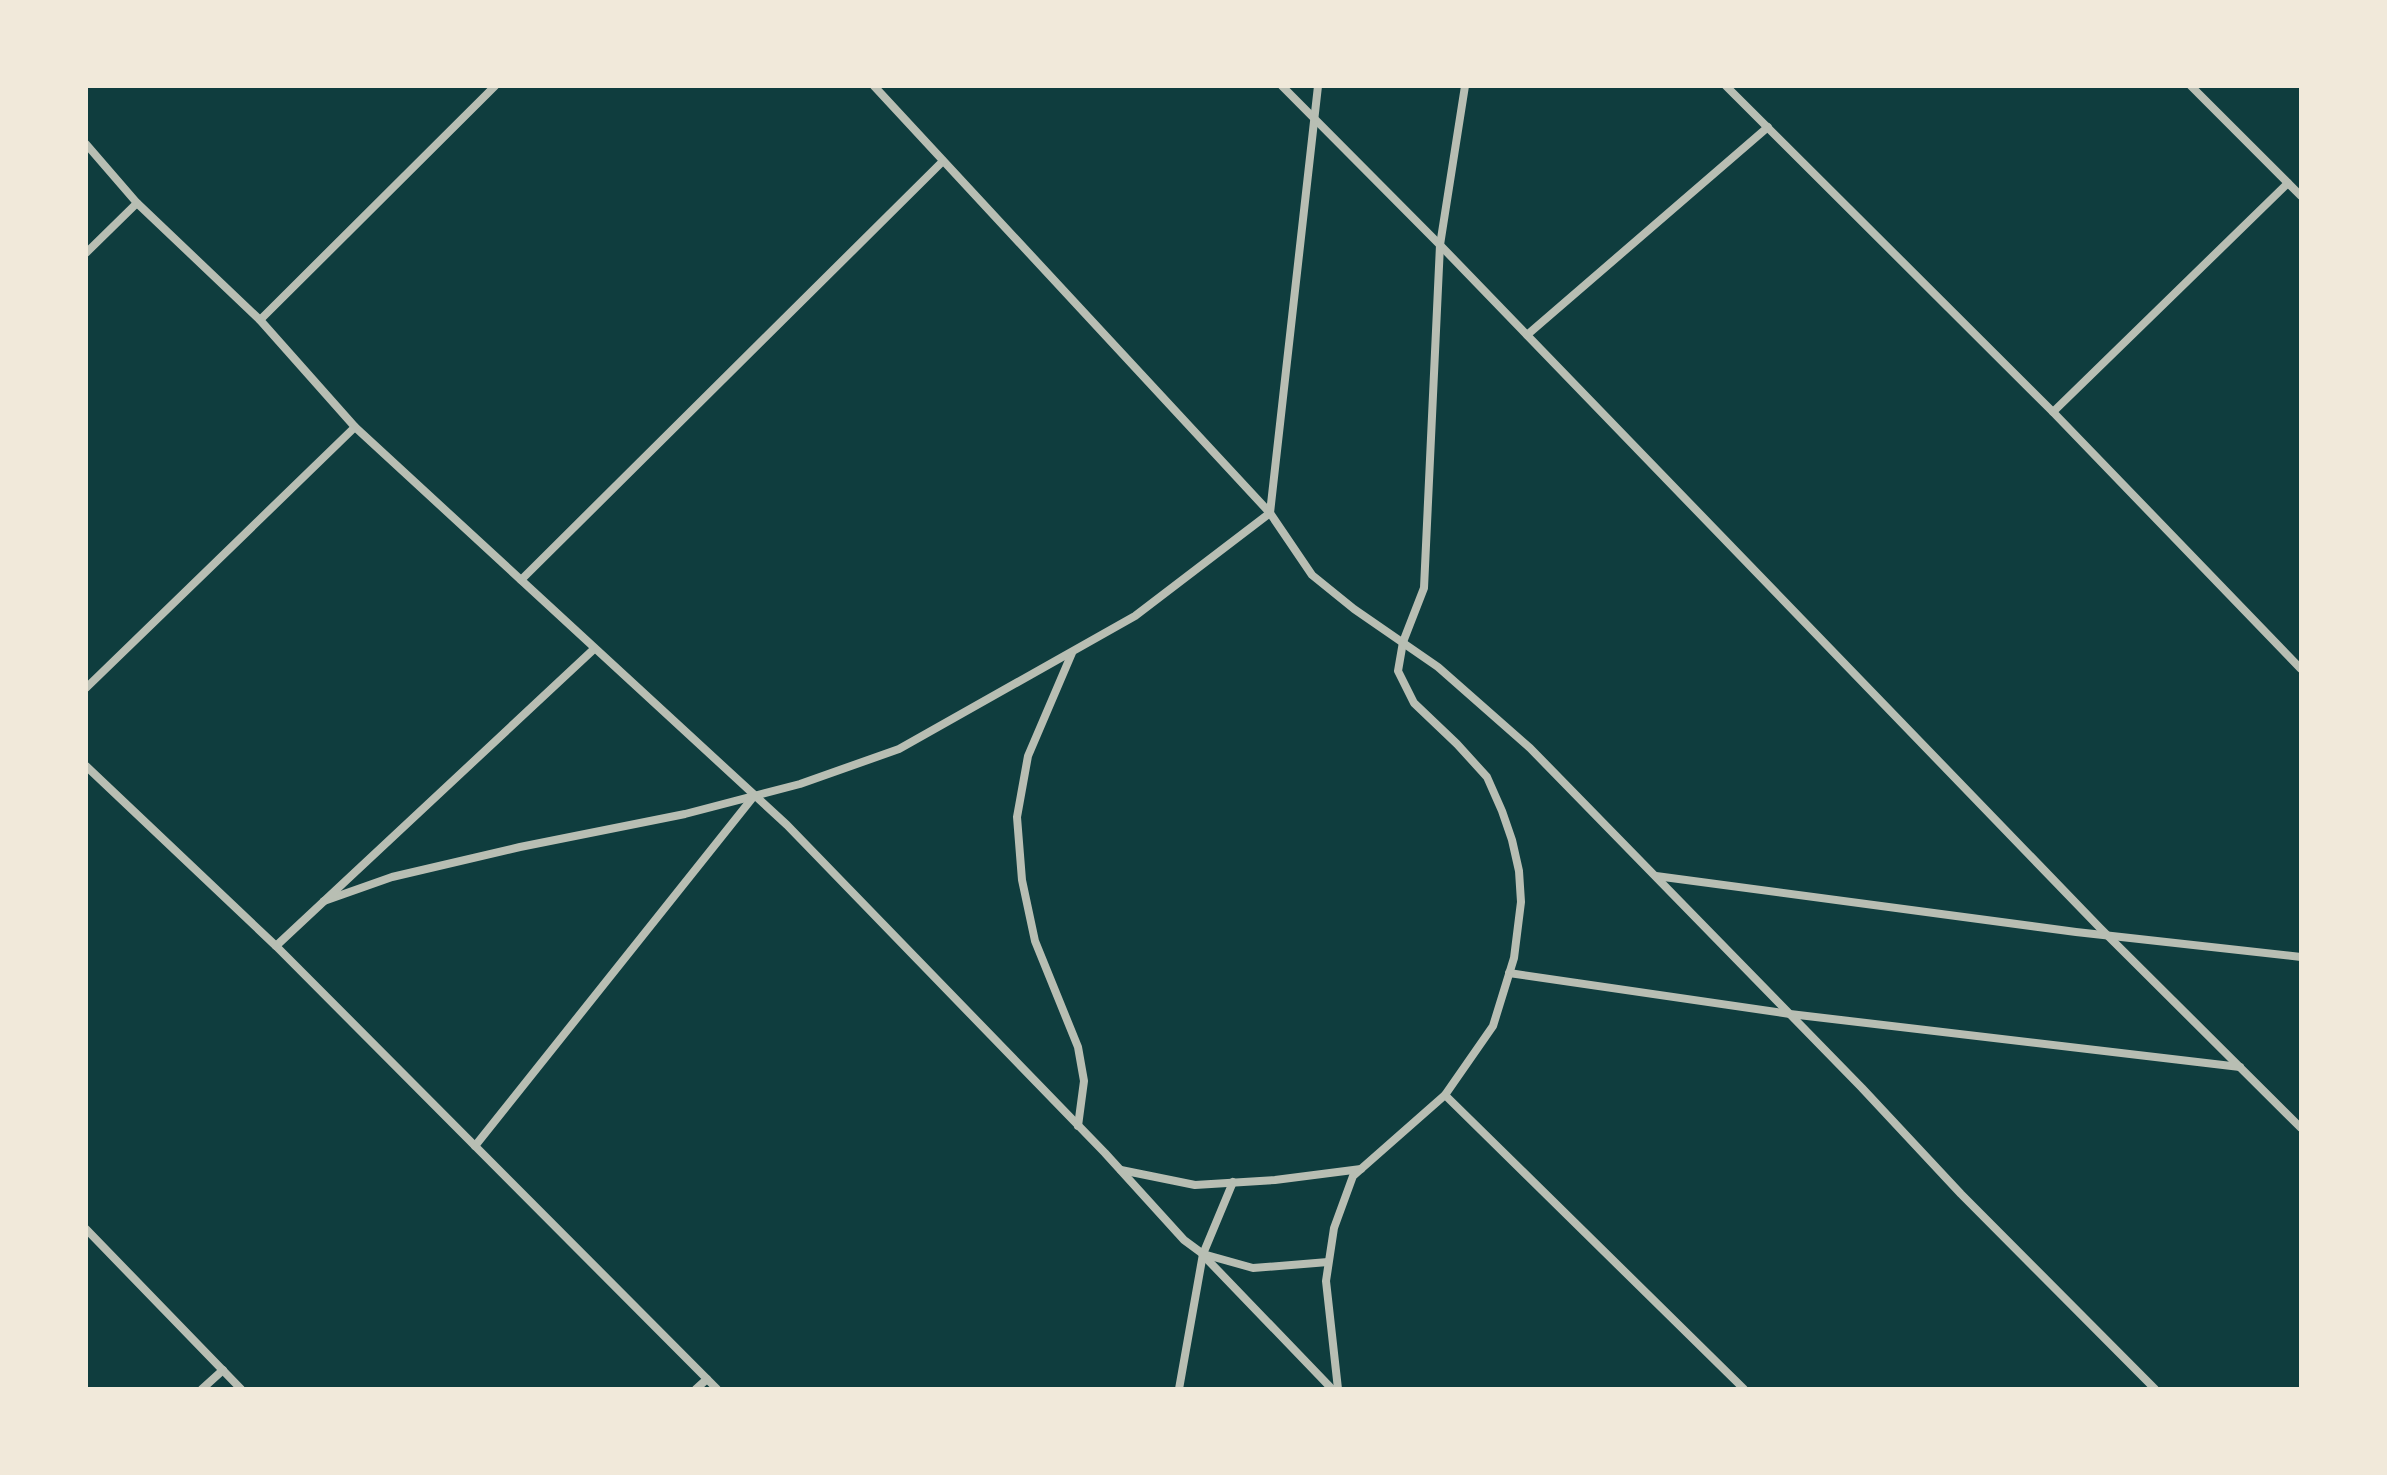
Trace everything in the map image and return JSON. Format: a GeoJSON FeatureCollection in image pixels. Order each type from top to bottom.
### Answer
{"type":"FeatureCollection","features":[{"type":"Feature","properties":{"kind":"street"},"geometry":{"type":"LineString","coordinates":[[260,320],[495,86]]}},
{"type":"Feature","properties":{"kind":"street"},"geometry":{"type":"LineString","coordinates":[[874,86],[1270,513],[1312,575],[1463,687],[1530,748],[1961,1194],[2155,1389]]}},
{"type":"Feature","properties":{"kind":"street"},"geometry":{"type":"LineString","coordinates":[[1282,86],[2108,935],[2301,1128]]}},
{"type":"Feature","properties":{"kind":"street"},"geometry":{"type":"LineString","coordinates":[[324,901],[392,877],[520,847],[685,814],[800,784],[899,749],[1135,616],[1270,513],[1318,86]]}},
{"type":"Feature","properties":{"kind":"street"},"geometry":{"type":"LineString","coordinates":[[1335,1389],[1326,1281],[1334,1228],[1353,1176],[1445,1095],[1493,1026],[1509,973],[1521,902],[1519,871],[1512,840],[1487,777],[1414,703],[1398,671],[1403,642],[1424,588],[1440,245],[1465,86]]}},
{"type":"Feature","properties":{"kind":"street"},"geometry":{"type":"LineString","coordinates":[[1726,86],[2053,412],[2301,669]]}},
{"type":"Feature","properties":{"kind":"street"},"geometry":{"type":"LineString","coordinates":[[2191,86],[2301,196]]}},
{"type":"Feature","properties":{"kind":"street"},"geometry":{"type":"LineString","coordinates":[[1527,335],[1768,127]]}},
{"type":"Feature","properties":{"kind":"street"},"geometry":{"type":"LineString","coordinates":[[86,144],[137,203],[260,320],[355,427],[787,825],[1184,1240],[1203,1254],[1335,1389]]}},
{"type":"Feature","properties":{"kind":"street"},"geometry":{"type":"LineString","coordinates":[[521,580],[943,161]]}},
{"type":"Feature","properties":{"kind":"street"},"geometry":{"type":"LineString","coordinates":[[2053,412],[2288,183]]}},
{"type":"Feature","properties":{"kind":"street"},"geometry":{"type":"LineString","coordinates":[[86,253],[137,203]]}},
{"type":"Feature","properties":{"kind":"street"},"geometry":{"type":"LineString","coordinates":[[86,688],[355,427]]}},
{"type":"Feature","properties":{"kind":"street"},"geometry":{"type":"LineString","coordinates":[[276,946],[594,649]]}},
{"type":"Feature","properties":{"kind":"street"},"geometry":{"type":"LineString","coordinates":[[1072,652],[1028,756],[1017,817],[1022,880],[1035,941],[1078,1047],[1084,1081],[1078,1126]]}},
{"type":"Feature","properties":{"kind":"street"},"geometry":{"type":"LineString","coordinates":[[86,766],[276,946],[717,1389]]}},
{"type":"Feature","properties":{"kind":"street"},"geometry":{"type":"LineString","coordinates":[[475,1146],[755,795]]}},
{"type":"Feature","properties":{"kind":"street"},"geometry":{"type":"LineString","coordinates":[[1656,876],[2301,957]]}},
{"type":"Feature","properties":{"kind":"street"},"geometry":{"type":"LineString","coordinates":[[1509,973],[1790,1014],[2241,1068]]}},
{"type":"Feature","properties":{"kind":"street"},"geometry":{"type":"LineString","coordinates":[[1445,1095],[1744,1389]]}},
{"type":"Feature","properties":{"kind":"street"},"geometry":{"type":"LineString","coordinates":[[1120,1170],[1195,1185],[1275,1180],[1361,1169]]}},
{"type":"Feature","properties":{"kind":"street"},"geometry":{"type":"LineString","coordinates":[[1179,1389],[1203,1254],[1233,1182]]}},
{"type":"Feature","properties":{"kind":"street"},"geometry":{"type":"LineString","coordinates":[[86,1229],[241,1389]]}},
{"type":"Feature","properties":{"kind":"street"},"geometry":{"type":"LineString","coordinates":[[1203,1254],[1253,1268],[1328,1262]]}},
{"type":"Feature","properties":{"kind":"street"},"geometry":{"type":"LineString","coordinates":[[202,1389],[223,1370]]}},
{"type":"Feature","properties":{"kind":"street"},"geometry":{"type":"LineString","coordinates":[[696,1389],[707,1379]]}}]}
